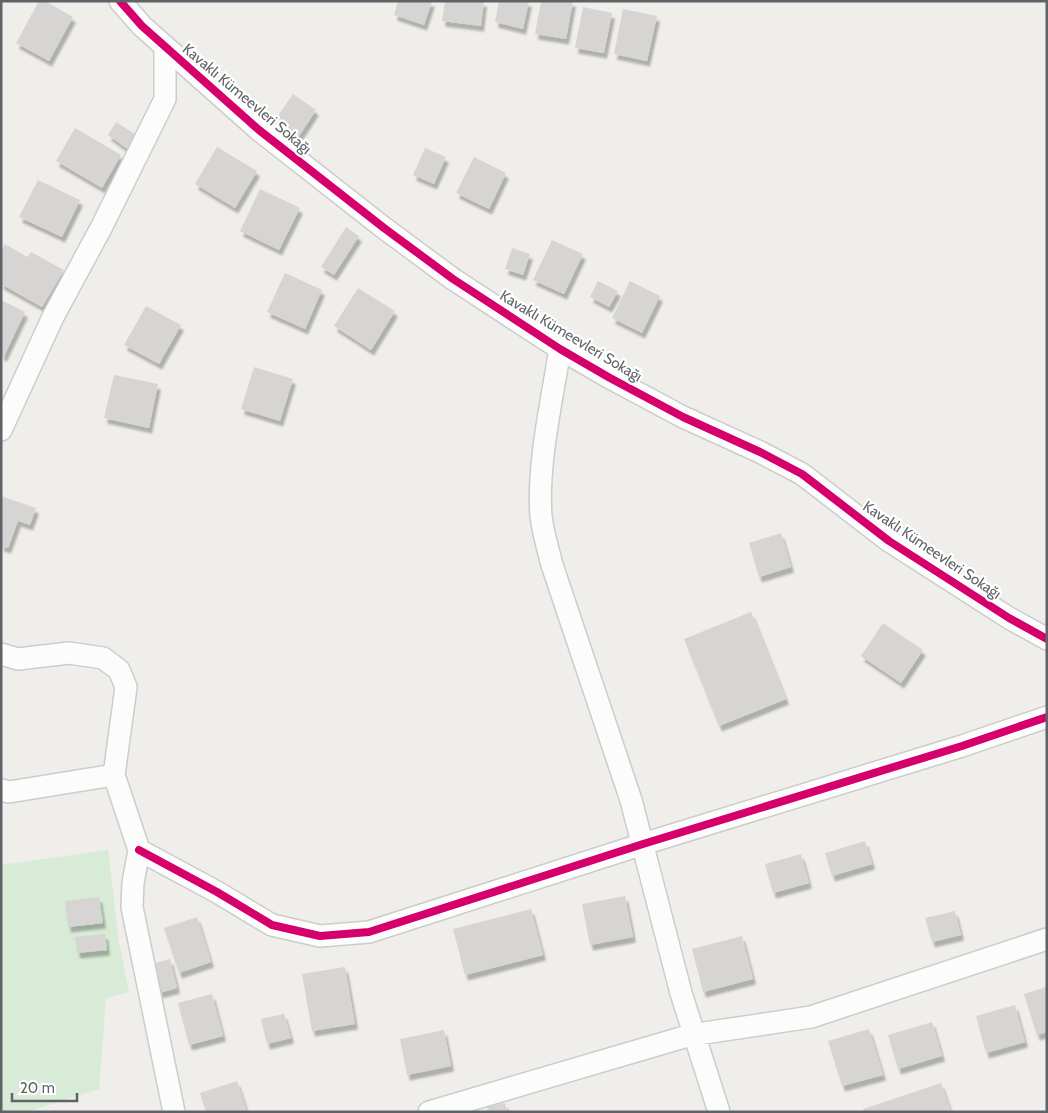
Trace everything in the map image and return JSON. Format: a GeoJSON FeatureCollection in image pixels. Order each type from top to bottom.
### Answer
{"type":"FeatureCollection","features":[{"type":"Feature","properties":{"kind":"street","name":"Kavaklı Kümeevleri Sokağı"},"geometry":{"type":"LineString","coordinates":[[120,1],[142,26],[260,130],[384,228],[453,279],[560,349],[610,378],[683,417],[760,452],[802,474],[889,541],[1009,618],[1047,639]]}},
{"type":"Feature","properties":{"kind":"street"},"geometry":{"type":"LineString","coordinates":[[1,430],[53,317],[101,228],[165,99],[165,47]]}},
{"type":"Feature","properties":{"kind":"street"},"geometry":{"type":"LineString","coordinates":[[560,349],[540,486],[544,537],[563,600],[631,800],[660,918],[694,1035],[719,1112]]}},
{"type":"Feature","properties":{"kind":"street"},"geometry":{"type":"LineString","coordinates":[[1,654],[18,659],[69,654],[103,658],[119,670],[126,687],[114,776],[138,850],[133,883],[132,907],[174,1112]]}},
{"type":"Feature","properties":{"kind":"street"},"geometry":{"type":"LineString","coordinates":[[138,850],[217,892],[272,925],[320,936],[369,932],[642,844],[962,746],[1047,716]]}},
{"type":"Feature","properties":{"kind":"street"},"geometry":{"type":"LineString","coordinates":[[4,794],[114,776]]}},
{"type":"Feature","properties":{"kind":"street"},"geometry":{"type":"LineString","coordinates":[[429,1112],[694,1035],[811,1017],[1047,939]]}},
{"type":"Feature","properties":{"kind":"green space"},"geometry":{"type":"Polygon","coordinates":[[[108,850],[119,942],[129,992],[106,998],[99,1089],[27,1112],[1,1112],[1,865],[108,850]]]}},
{"type":"Feature","properties":{"kind":"building"},"geometry":{"type":"Polygon","coordinates":[[[39,1],[45,1],[73,17],[49,61],[16,43],[39,1]]]}},
{"type":"Feature","properties":{"kind":"building"},"geometry":{"type":"Polygon","coordinates":[[[398,1],[432,1],[424,25],[394,15],[398,1]]]}},
{"type":"Feature","properties":{"kind":"building"},"geometry":{"type":"Polygon","coordinates":[[[445,1],[484,1],[481,26],[442,21],[445,1]]]}},
{"type":"Feature","properties":{"kind":"building"},"geometry":{"type":"Polygon","coordinates":[[[499,1],[529,1],[523,29],[495,22],[499,1]]]}},
{"type":"Feature","properties":{"kind":"building"},"geometry":{"type":"Polygon","coordinates":[[[541,1],[573,1],[566,39],[535,34],[541,1]]]}},
{"type":"Feature","properties":{"kind":"building"},"geometry":{"type":"Polygon","coordinates":[[[583,7],[612,13],[604,53],[575,48],[583,7]]]}},
{"type":"Feature","properties":{"kind":"building"},"geometry":{"type":"Polygon","coordinates":[[[623,9],[657,16],[647,61],[614,54],[623,9]]]}},
{"type":"Feature","properties":{"kind":"building"},"geometry":{"type":"Polygon","coordinates":[[[293,94],[316,110],[299,136],[275,120],[293,94]]]}},
{"type":"Feature","properties":{"kind":"building"},"geometry":{"type":"Polygon","coordinates":[[[116,122],[138,136],[129,150],[108,135],[116,122]]]}},
{"type":"Feature","properties":{"kind":"building"},"geometry":{"type":"Polygon","coordinates":[[[75,128],[121,155],[102,188],[56,161],[75,128]]]}},
{"type":"Feature","properties":{"kind":"building"},"geometry":{"type":"Polygon","coordinates":[[[217,147],[257,171],[235,208],[195,184],[217,147]]]}},
{"type":"Feature","properties":{"kind":"building"},"geometry":{"type":"Polygon","coordinates":[[[425,148],[446,157],[434,184],[413,175],[425,148]]]}},
{"type":"Feature","properties":{"kind":"building"},"geometry":{"type":"Polygon","coordinates":[[[474,157],[506,173],[489,209],[456,193],[474,157]]]}},
{"type":"Feature","properties":{"kind":"building"},"geometry":{"type":"Polygon","coordinates":[[[38,180],[80,200],[62,237],[19,217],[38,180]]]}},
{"type":"Feature","properties":{"kind":"building"},"geometry":{"type":"Polygon","coordinates":[[[260,189],[300,208],[279,250],[240,231],[260,189]]]}},
{"type":"Feature","properties":{"kind":"building"},"geometry":{"type":"Polygon","coordinates":[[[346,227],[359,236],[334,275],[321,267],[346,227]]]}},
{"type":"Feature","properties":{"kind":"building"},"geometry":{"type":"Polygon","coordinates":[[[552,240],[583,254],[564,294],[533,280],[552,240]]]}},
{"type":"Feature","properties":{"kind":"building"},"geometry":{"type":"Polygon","coordinates":[[[5,244],[27,257],[31,252],[64,270],[42,307],[1,284],[1,250],[5,244]]]}},
{"type":"Feature","properties":{"kind":"building"},"geometry":{"type":"Polygon","coordinates":[[[512,248],[530,254],[523,275],[505,269],[512,248]]]}},
{"type":"Feature","properties":{"kind":"building"},"geometry":{"type":"Polygon","coordinates":[[[285,273],[322,290],[305,329],[267,312],[285,273]]]}},
{"type":"Feature","properties":{"kind":"building"},"geometry":{"type":"Polygon","coordinates":[[[598,281],[618,291],[609,307],[590,297],[598,281]]]}},
{"type":"Feature","properties":{"kind":"building"},"geometry":{"type":"Polygon","coordinates":[[[630,281],[660,296],[642,333],[612,318],[630,281]]]}},
{"type":"Feature","properties":{"kind":"building"},"geometry":{"type":"Polygon","coordinates":[[[358,288],[395,311],[371,350],[334,326],[358,288]]]}},
{"type":"Feature","properties":{"kind":"building"},"geometry":{"type":"Polygon","coordinates":[[[1,300],[25,312],[4,356],[1,355],[1,300]]]}},
{"type":"Feature","properties":{"kind":"building"},"geometry":{"type":"Polygon","coordinates":[[[146,306],[181,325],[159,364],[124,345],[146,306]]]}},
{"type":"Feature","properties":{"kind":"building"},"geometry":{"type":"Polygon","coordinates":[[[254,367],[293,379],[280,421],[241,409],[254,367]]]}},
{"type":"Feature","properties":{"kind":"building"},"geometry":{"type":"Polygon","coordinates":[[[114,375],[158,384],[149,428],[104,418],[114,375]]]}},
{"type":"Feature","properties":{"kind":"building"},"geometry":{"type":"Polygon","coordinates":[[[1,496],[36,508],[30,525],[18,521],[8,548],[1,546],[1,496]]]}},
{"type":"Feature","properties":{"kind":"building"},"geometry":{"type":"Polygon","coordinates":[[[781,533],[791,567],[759,577],[749,543],[781,533]]]}},
{"type":"Feature","properties":{"kind":"building"},"geometry":{"type":"Polygon","coordinates":[[[751,612],[786,699],[719,726],[684,639],[751,612]]]}},
{"type":"Feature","properties":{"kind":"building"},"geometry":{"type":"Polygon","coordinates":[[[883,623],[923,650],[901,683],[861,656],[883,623]]]}},
{"type":"Feature","properties":{"kind":"building"},"geometry":{"type":"Polygon","coordinates":[[[865,841],[872,864],[832,876],[825,853],[865,841]]]}},
{"type":"Feature","properties":{"kind":"building"},"geometry":{"type":"Polygon","coordinates":[[[801,854],[809,883],[773,893],[765,864],[801,854]]]}},
{"type":"Feature","properties":{"kind":"building"},"geometry":{"type":"Polygon","coordinates":[[[625,896],[633,937],[590,945],[582,904],[625,896]]]}},
{"type":"Feature","properties":{"kind":"building"},"geometry":{"type":"Polygon","coordinates":[[[99,897],[103,923],[68,927],[65,901],[99,897]]]}},
{"type":"Feature","properties":{"kind":"building"},"geometry":{"type":"Polygon","coordinates":[[[531,909],[543,955],[465,975],[453,929],[531,909]]]}},
{"type":"Feature","properties":{"kind":"building"},"geometry":{"type":"Polygon","coordinates":[[[955,911],[961,935],[932,942],[925,918],[955,911]]]}},
{"type":"Feature","properties":{"kind":"building"},"geometry":{"type":"Polygon","coordinates":[[[197,917],[211,962],[179,973],[164,928],[197,917]]]}},
{"type":"Feature","properties":{"kind":"building"},"geometry":{"type":"Polygon","coordinates":[[[105,934],[107,950],[77,953],[75,937],[105,934]]]}},
{"type":"Feature","properties":{"kind":"building"},"geometry":{"type":"Polygon","coordinates":[[[742,936],[753,979],[703,992],[692,949],[742,936]]]}},
{"type":"Feature","properties":{"kind":"building"},"geometry":{"type":"Polygon","coordinates":[[[170,959],[177,988],[159,993],[152,964],[170,959]]]}},
{"type":"Feature","properties":{"kind":"building"},"geometry":{"type":"Polygon","coordinates":[[[345,967],[355,1024],[312,1031],[302,974],[345,967]]]}},
{"type":"Feature","properties":{"kind":"building"},"geometry":{"type":"Polygon","coordinates":[[[1047,987],[1047,1032],[1037,1035],[1024,994],[1047,987]]]}},
{"type":"Feature","properties":{"kind":"building"},"geometry":{"type":"Polygon","coordinates":[[[212,994],[223,1036],[189,1045],[178,1003],[212,994]]]}},
{"type":"Feature","properties":{"kind":"building"},"geometry":{"type":"Polygon","coordinates":[[[1015,1005],[1025,1042],[986,1053],[976,1016],[1015,1005]]]}},
{"type":"Feature","properties":{"kind":"building"},"geometry":{"type":"Polygon","coordinates":[[[284,1014],[291,1038],[267,1044],[261,1019],[284,1014]]]}},
{"type":"Feature","properties":{"kind":"building"},"geometry":{"type":"Polygon","coordinates":[[[932,1022],[942,1056],[898,1069],[888,1035],[932,1022]]]}},
{"type":"Feature","properties":{"kind":"building"},"geometry":{"type":"Polygon","coordinates":[[[869,1029],[883,1075],[842,1086],[828,1041],[869,1029]]]}},
{"type":"Feature","properties":{"kind":"building"},"geometry":{"type":"Polygon","coordinates":[[[444,1030],[451,1066],[407,1075],[400,1039],[444,1030]]]}},
{"type":"Feature","properties":{"kind":"building"},"geometry":{"type":"Polygon","coordinates":[[[237,1081],[247,1112],[206,1112],[200,1093],[237,1081]]]}},
{"type":"Feature","properties":{"kind":"building"},"geometry":{"type":"Polygon","coordinates":[[[941,1083],[951,1112],[864,1112],[863,1109],[941,1083]]]}},
{"type":"Feature","properties":{"kind":"building"},"geometry":{"type":"Polygon","coordinates":[[[505,1103],[507,1112],[488,1112],[487,1107],[505,1103]]]}},
{"type":"Feature","properties":{"kind":"cycle path"},"geometry":{"type":"LineString","coordinates":[[120,1],[142,26],[259,130],[384,228],[453,279],[560,349],[610,378],[683,417],[760,452],[802,474],[889,541],[1009,618],[1047,639]]}},
{"type":"Feature","properties":{"kind":"cycle path"},"geometry":{"type":"LineString","coordinates":[[139,850],[217,892],[272,925],[320,936],[369,932],[643,844],[962,746],[1047,717]]}}]}
